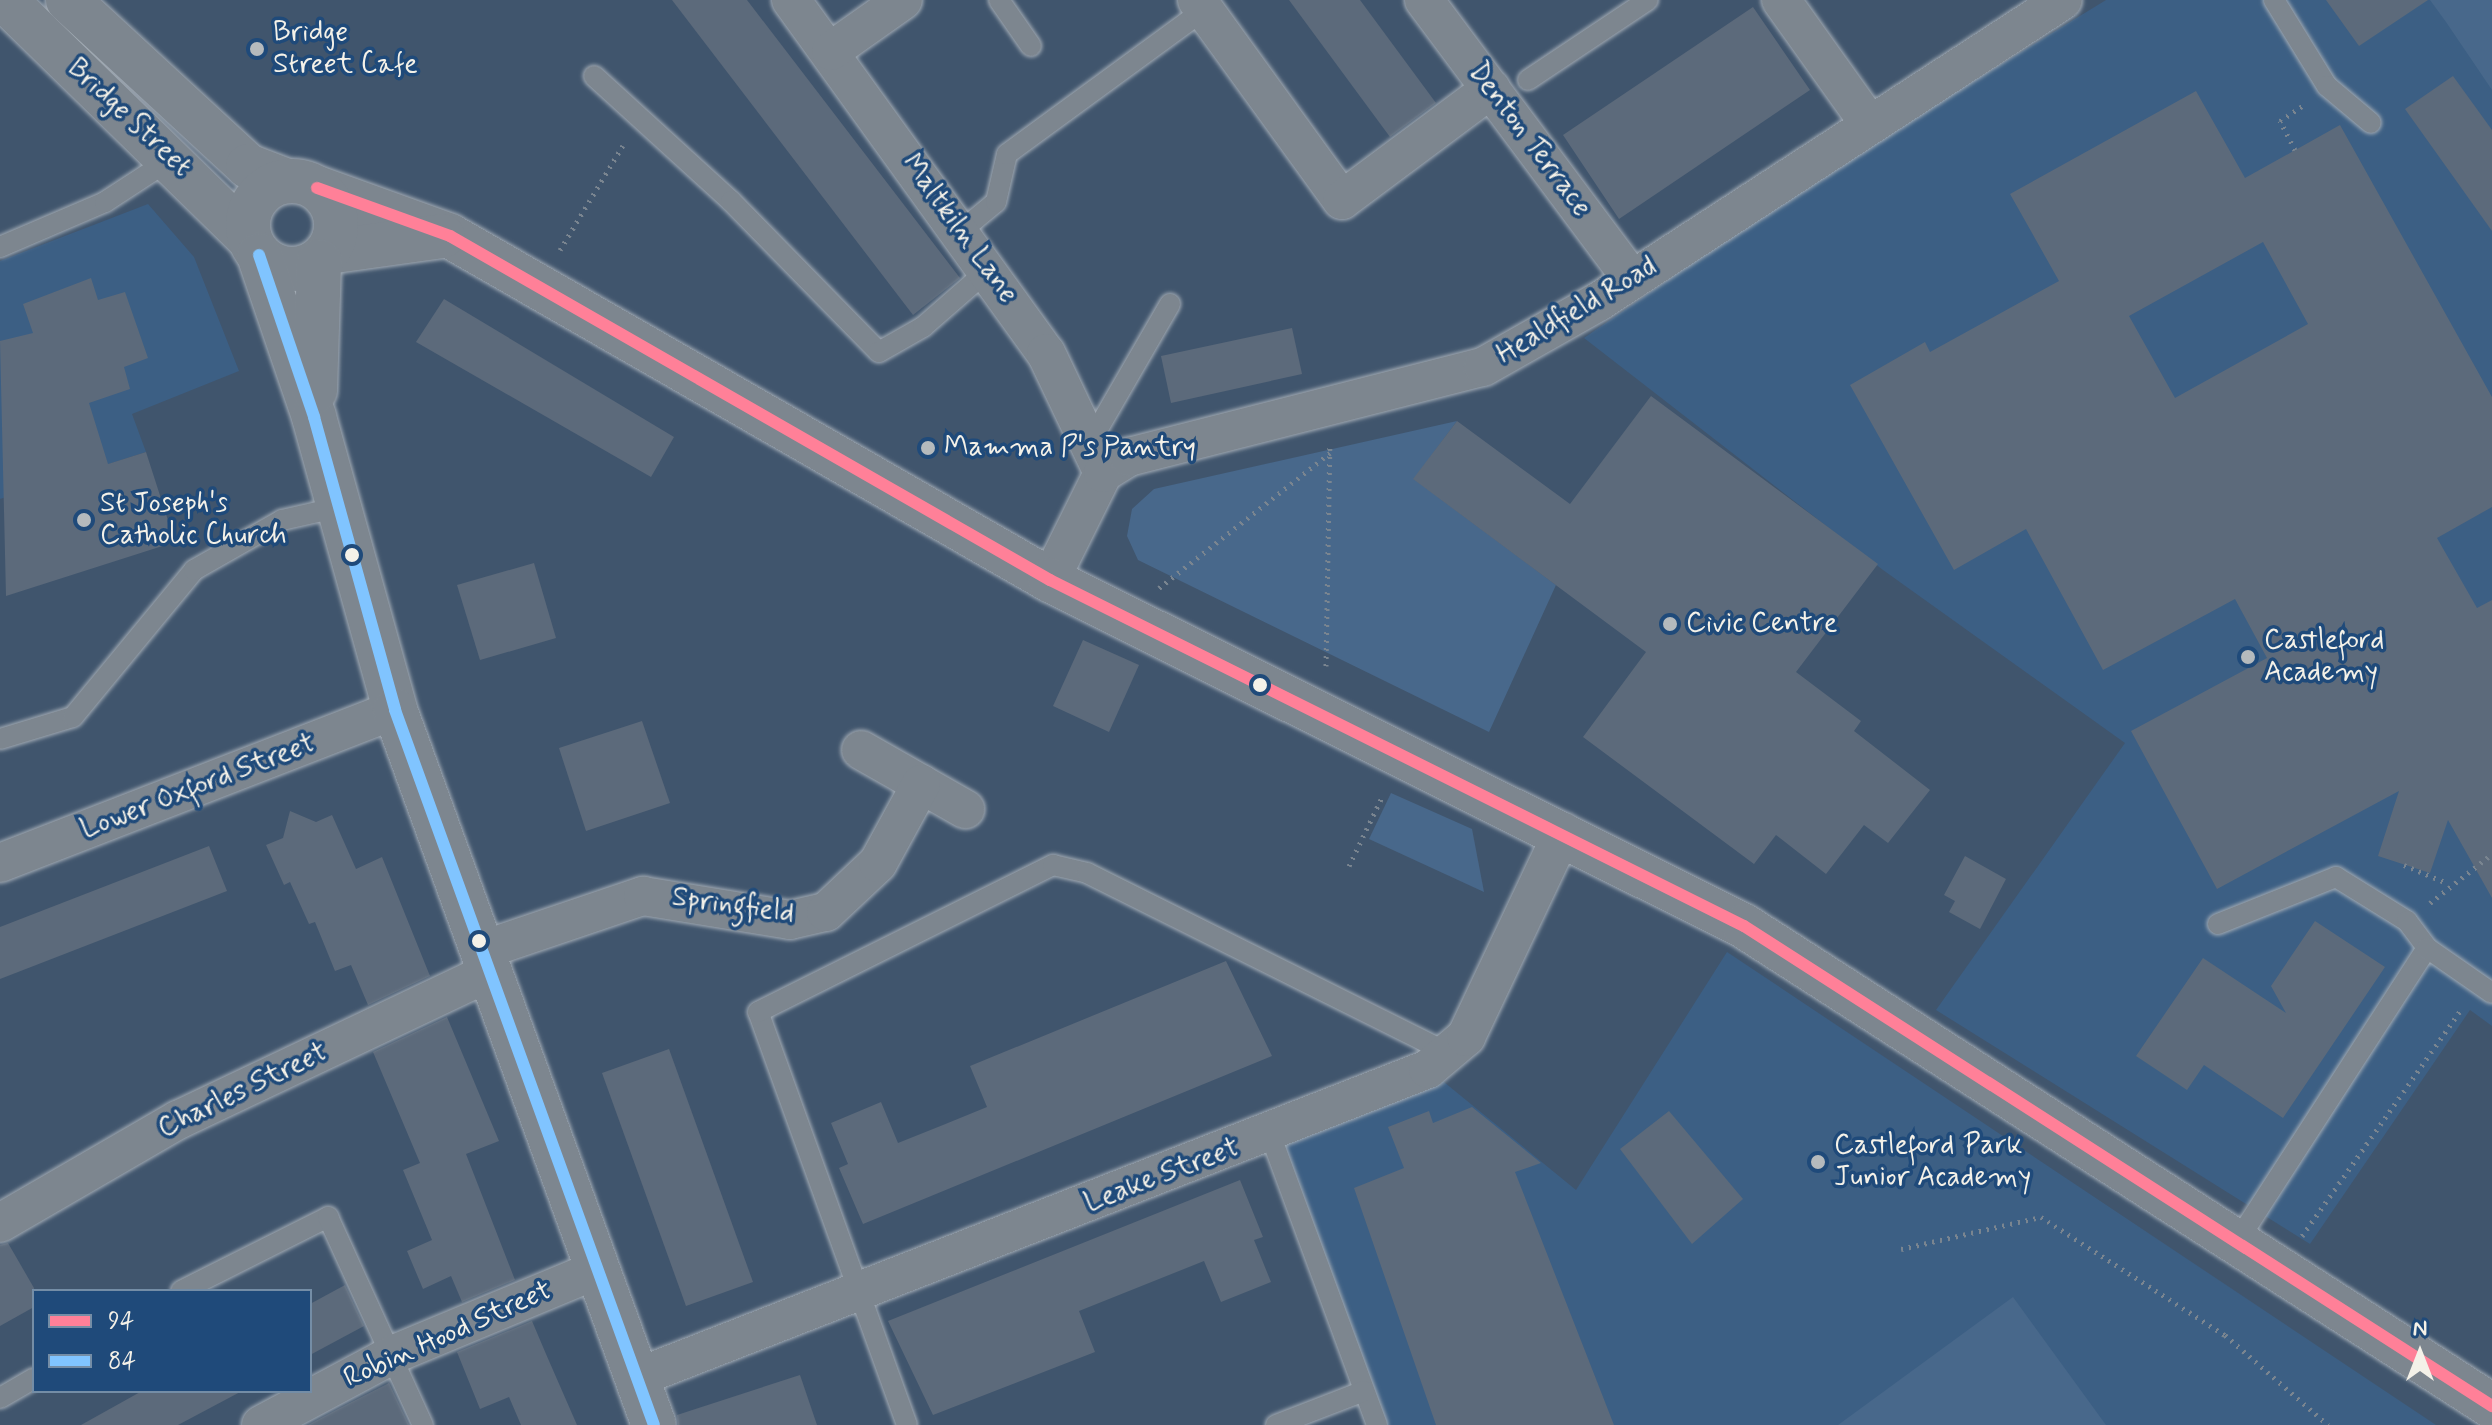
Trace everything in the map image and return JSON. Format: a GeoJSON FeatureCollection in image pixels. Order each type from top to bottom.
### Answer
{"type":"FeatureCollection","features":[{"type":"Feature","properties":{"kind":"street","name":"Maltkiln Lane"},"geometry":{"type":"LineString","coordinates":[[791,0],[831,51],[1046,353],[1098,456]]}},
{"type":"Feature","properties":{"kind":"street"},"geometry":{"type":"LineString","coordinates":[[831,51],[903,0]]}},
{"type":"Feature","properties":{"kind":"street","name":"Denton Terrace"},"geometry":{"type":"LineString","coordinates":[[1424,0],[1633,280]]}},
{"type":"Feature","properties":{"kind":"street"},"geometry":{"type":"LineString","coordinates":[[1781,0],[1870,125]]}},
{"type":"Feature","properties":{"kind":"street","name":"Healdfield Road"},"geometry":{"type":"LineString","coordinates":[[1098,456],[1129,457],[1483,367],[1633,280],[2063,0]]}},
{"type":"Feature","properties":{"kind":"street"},"geometry":{"type":"LineString","coordinates":[[6,9],[74,2]]}},
{"type":"Feature","properties":{"kind":"street"},"geometry":{"type":"LineString","coordinates":[[74,2],[61,30],[76,68]]}},
{"type":"Feature","properties":{"kind":"street","name":"Bridge Street"},"geometry":{"type":"LineString","coordinates":[[74,2],[248,166],[450,236],[1050,580],[1563,832],[1744,926],[2239,1239],[2491,1404]]}},
{"type":"Feature","properties":{"kind":"street"},"geometry":{"type":"LineString","coordinates":[[1201,5],[1342,200],[1491,89]]}},
{"type":"Feature","properties":{"kind":"street","name":"Bridge Street"},"geometry":{"type":"LineString","coordinates":[[6,9],[76,68],[171,159],[254,246]]}},
{"type":"Feature","properties":{"kind":"street"},"geometry":{"type":"LineString","coordinates":[[314,417],[324,257],[337,227],[333,206],[302,185],[258,197],[254,246],[314,417],[395,710],[489,960],[594,1271],[654,1425]]}},
{"type":"Feature","properties":{"kind":"street"},"geometry":{"type":"LineString","coordinates":[[254,246],[284,270],[324,257],[450,236]]}},
{"type":"Feature","properties":{"kind":"street"},"geometry":{"type":"LineString","coordinates":[[1050,580],[1098,456]]}},
{"type":"Feature","properties":{"kind":"street","name":"Lower Oxford Street"},"geometry":{"type":"LineString","coordinates":[[0,863],[395,710]]}},
{"type":"Feature","properties":{"kind":"street"},"geometry":{"type":"LineString","coordinates":[[861,750],[965,809]]}},
{"type":"Feature","properties":{"kind":"street","name":"Springfield"},"geometry":{"type":"LineString","coordinates":[[489,960],[643,896],[790,920],[826,912],[878,863],[921,784]]}},
{"type":"Feature","properties":{"kind":"street"},"geometry":{"type":"LineString","coordinates":[[1450,1054],[1466,1037],[1563,832]]}},
{"type":"Feature","properties":{"kind":"street","name":"Charles Street"},"geometry":{"type":"LineString","coordinates":[[0,1223],[178,1120],[489,960]]}},
{"type":"Feature","properties":{"kind":"street","name":"Leake Street"},"geometry":{"type":"LineString","coordinates":[[636,1378],[1270,1134],[1450,1054]]}},
{"type":"Feature","properties":{"kind":"street","name":"Robin Hood Street"},"geometry":{"type":"LineString","coordinates":[[261,1425],[392,1355],[594,1271]]}},
{"type":"Feature","properties":{"kind":"lane"},"geometry":{"type":"LineString","coordinates":[[999,0],[1031,46]]}},
{"type":"Feature","properties":{"kind":"lane"},"geometry":{"type":"LineString","coordinates":[[1528,80],[1648,0]]}},
{"type":"Feature","properties":{"kind":"lane"},"geometry":{"type":"LineString","coordinates":[[2274,0],[2327,86],[2371,123]]}},
{"type":"Feature","properties":{"kind":"lane"},"geometry":{"type":"LineString","coordinates":[[961,231],[996,202],[1007,154],[1201,5]]}},
{"type":"Feature","properties":{"kind":"lane"},"geometry":{"type":"LineString","coordinates":[[594,76],[640,117],[879,352],[923,327],[988,270]]}},
{"type":"Feature","properties":{"kind":"lane"},"geometry":{"type":"LineString","coordinates":[[0,247],[105,202],[171,159]]}},
{"type":"Feature","properties":{"kind":"lane"},"geometry":{"type":"LineString","coordinates":[[1098,456],[1170,304]]}},
{"type":"Feature","properties":{"kind":"lane"},"geometry":{"type":"LineString","coordinates":[[0,739],[73,717],[194,570],[282,520],[339,507]]}},
{"type":"Feature","properties":{"kind":"lane"},"geometry":{"type":"LineString","coordinates":[[907,1425],[758,1012],[1053,865],[1087,873],[1450,1054]]}},
{"type":"Feature","properties":{"kind":"lane"},"geometry":{"type":"LineString","coordinates":[[2218,924],[2336,877],[2407,921],[2427,948],[2492,993]]}},
{"type":"Feature","properties":{"kind":"lane"},"geometry":{"type":"LineString","coordinates":[[2239,1239],[2427,948]]}},
{"type":"Feature","properties":{"kind":"lane"},"geometry":{"type":"LineString","coordinates":[[1270,1134],[1377,1425]]}},
{"type":"Feature","properties":{"kind":"lane"},"geometry":{"type":"LineString","coordinates":[[185,1289],[328,1217],[423,1425]]}},
{"type":"Feature","properties":{"kind":"lane"},"geometry":{"type":"LineString","coordinates":[[0,1398],[32,1379]]}},
{"type":"Feature","properties":{"kind":"lane"},"geometry":{"type":"LineString","coordinates":[[1276,1425],[1364,1391]]}},
{"type":"Feature","properties":{"kind":"path"},"geometry":{"type":"LineString","coordinates":[[538,285],[640,117]]}},
{"type":"Feature","properties":{"kind":"path"},"geometry":{"type":"LineString","coordinates":[[1332,405],[1321,657],[1334,674]]}},
{"type":"Feature","properties":{"kind":"path"},"geometry":{"type":"LineString","coordinates":[[1147,592],[1330,453]]}},
{"type":"Feature","properties":{"kind":"path"},"geometry":{"type":"LineString","coordinates":[[1349,866],[1390,780]]}},
{"type":"Feature","properties":{"kind":"path"},"geometry":{"type":"LineString","coordinates":[[2404,865],[2447,883]]}},
{"type":"Feature","properties":{"kind":"path"},"geometry":{"type":"LineString","coordinates":[[2301,1238],[2465,1004]]}},
{"type":"Feature","properties":{"kind":"path"},"geometry":{"type":"LineString","coordinates":[[1901,1249],[2041,1217],[2225,1335],[2328,1425]]}},
{"type":"Feature","properties":{"kind":"shaded area","name":"Castleford Academy"},"geometry":{"type":"Polygon","coordinates":[[[2106,0],[2492,0],[2492,1026],[2470,1010],[2310,1244],[1936,1010],[2125,743],[1883,570],[1584,338],[1817,177],[2106,0]]]}},
{"type":"Feature","properties":{"kind":"shaded area"},"geometry":{"type":"Polygon","coordinates":[[[2430,0],[2492,0],[2492,90],[2446,22],[2430,0]]]}},
{"type":"Feature","properties":{"kind":"shaded area"},"geometry":{"type":"Polygon","coordinates":[[[148,204],[194,257],[239,371],[132,414],[146,452],[0,499],[0,261],[148,204]]]}},
{"type":"Feature","properties":{"kind":"shaded area"},"geometry":{"type":"Polygon","coordinates":[[[1457,421],[1414,479],[1556,585],[1489,732],[1138,560],[1127,536],[1132,509],[1154,489],[1457,421]]]}},
{"type":"Feature","properties":{"kind":"shaded area"},"geometry":{"type":"Polygon","coordinates":[[[1391,793],[1472,829],[1484,892],[1369,839],[1391,793]]]}},
{"type":"Feature","properties":{"kind":"shaded area","name":"Castleford Park Junior Academy"},"geometry":{"type":"Polygon","coordinates":[[[1727,952],[2436,1425],[1380,1425],[1270,1134],[1428,1069],[1576,1190],[1727,952]]]}},
{"type":"Feature","properties":{"kind":"shaded area"},"geometry":{"type":"Polygon","coordinates":[[[2013,1297],[2106,1425],[1838,1425],[2013,1297]]]}},
{"type":"Feature","properties":{"kind":"building"},"geometry":{"type":"Polygon","coordinates":[[[672,0],[747,0],[960,278],[913,315],[672,0]]]}},
{"type":"Feature","properties":{"kind":"building"},"geometry":{"type":"Polygon","coordinates":[[[1289,0],[1360,0],[1436,103],[1390,137],[1289,0]]]}},
{"type":"Feature","properties":{"kind":"building"},"geometry":{"type":"Polygon","coordinates":[[[2326,0],[2428,0],[2359,46],[2326,0]]]}},
{"type":"Feature","properties":{"kind":"building"},"geometry":{"type":"Polygon","coordinates":[[[1753,7],[1810,90],[1619,219],[1563,135],[1753,7]]]}},
{"type":"Feature","properties":{"kind":"building"},"geometry":{"type":"Polygon","coordinates":[[[2453,76],[2492,130],[2492,231],[2405,109],[2453,76]]]}},
{"type":"Feature","properties":{"kind":"building"},"geometry":{"type":"Polygon","coordinates":[[[2196,91],[2245,178],[2340,125],[2492,397],[2492,507],[2437,538],[2477,608],[2492,600],[2492,898],[2448,820],[2430,873],[2378,856],[2399,791],[2217,889],[2131,731],[2267,658],[2235,599],[2103,670],[2026,529],[1954,570],[1850,385],[1925,342],[1930,352],[2059,281],[2010,194],[2196,91]],[[2263,242],[2129,316],[2175,398],[2308,324],[2263,242]]]}},
{"type":"Feature","properties":{"kind":"building"},"geometry":{"type":"Polygon","coordinates":[[[91,278],[98,300],[125,292],[148,358],[124,367],[130,389],[89,403],[108,464],[146,452],[175,542],[6,596],[0,341],[33,333],[23,304],[91,278]]]}},
{"type":"Feature","properties":{"kind":"building"},"geometry":{"type":"Polygon","coordinates":[[[444,299],[674,437],[651,477],[416,342],[444,299]]]}},
{"type":"Feature","properties":{"kind":"building"},"geometry":{"type":"Polygon","coordinates":[[[1292,328],[1302,374],[1171,403],[1161,356],[1292,328]]]}},
{"type":"Feature","properties":{"kind":"building","name":"Civic Centre"},"geometry":{"type":"Polygon","coordinates":[[[1651,396],[1878,564],[1796,672],[1861,721],[1854,731],[1930,790],[1888,843],[1864,825],[1826,874],[1776,835],[1754,864],[1583,737],[1646,652],[1413,479],[1457,421],[1570,504],[1651,396]]]}},
{"type":"Feature","properties":{"kind":"building"},"geometry":{"type":"Polygon","coordinates":[[[534,563],[556,638],[480,660],[457,585],[534,563]]]}},
{"type":"Feature","properties":{"kind":"building"},"geometry":{"type":"Polygon","coordinates":[[[1083,640],[1139,665],[1109,732],[1053,706],[1083,640]]]}},
{"type":"Feature","properties":{"kind":"building"},"geometry":{"type":"Polygon","coordinates":[[[642,721],[670,803],[586,831],[559,748],[642,721]]]}},
{"type":"Feature","properties":{"kind":"building"},"geometry":{"type":"Polygon","coordinates":[[[290,811],[316,822],[332,815],[356,869],[382,857],[430,976],[368,1005],[351,965],[335,971],[315,922],[309,924],[290,882],[284,885],[266,845],[283,838],[290,811]]]}},
{"type":"Feature","properties":{"kind":"building"},"geometry":{"type":"Polygon","coordinates":[[[209,846],[227,891],[0,979],[0,927],[209,846]]]}},
{"type":"Feature","properties":{"kind":"building"},"geometry":{"type":"Polygon","coordinates":[[[1965,856],[2006,879],[1980,929],[1949,912],[1955,901],[1944,895],[1965,856]]]}},
{"type":"Feature","properties":{"kind":"building"},"geometry":{"type":"Polygon","coordinates":[[[2315,921],[2385,967],[2283,1118],[2204,1065],[2187,1090],[2136,1056],[2203,958],[2286,1013],[2271,986],[2315,921]]]}},
{"type":"Feature","properties":{"kind":"building"},"geometry":{"type":"Polygon","coordinates":[[[1226,961],[1272,1056],[863,1224],[839,1168],[848,1164],[831,1123],[881,1102],[898,1143],[987,1107],[970,1066],[1226,961]]]}},
{"type":"Feature","properties":{"kind":"building"},"geometry":{"type":"Polygon","coordinates":[[[447,1017],[499,1141],[466,1154],[515,1280],[462,1302],[451,1276],[423,1289],[407,1251],[432,1240],[403,1170],[420,1163],[373,1052],[447,1017]]]}},
{"type":"Feature","properties":{"kind":"building"},"geometry":{"type":"Polygon","coordinates":[[[669,1049],[753,1282],[686,1306],[602,1073],[669,1049]]]}},
{"type":"Feature","properties":{"kind":"building"},"geometry":{"type":"Polygon","coordinates":[[[1472,1107],[1541,1163],[1515,1172],[1614,1425],[1436,1425],[1354,1188],[1404,1168],[1388,1127],[1429,1111],[1433,1123],[1472,1107]]]}},
{"type":"Feature","properties":{"kind":"building"},"geometry":{"type":"Polygon","coordinates":[[[1669,1111],[1743,1199],[1692,1244],[1620,1149],[1669,1111]]]}},
{"type":"Feature","properties":{"kind":"building"},"geometry":{"type":"Polygon","coordinates":[[[1240,1180],[1263,1237],[1254,1240],[1271,1282],[1221,1302],[1204,1261],[1079,1311],[1095,1352],[933,1415],[888,1321],[1240,1180]]]}},
{"type":"Feature","properties":{"kind":"building"},"geometry":{"type":"Polygon","coordinates":[[[8,1243],[34,1289],[32,1308],[0,1326],[0,1245],[8,1243]]]}},
{"type":"Feature","properties":{"kind":"building"},"geometry":{"type":"Polygon","coordinates":[[[345,1285],[364,1326],[312,1354],[312,1303],[345,1285]]]}},
{"type":"Feature","properties":{"kind":"building"},"geometry":{"type":"Polygon","coordinates":[[[532,1321],[577,1425],[521,1425],[509,1397],[480,1409],[457,1352],[532,1321]]]}},
{"type":"Feature","properties":{"kind":"building"},"geometry":{"type":"Polygon","coordinates":[[[800,1375],[817,1425],[678,1425],[677,1415],[800,1375]]]}},
{"type":"Feature","properties":{"kind":"building"},"geometry":{"type":"Polygon","coordinates":[[[389,1383],[409,1425],[308,1425],[338,1409],[389,1383]]]}},
{"type":"Feature","properties":{"kind":"building"},"geometry":{"type":"Polygon","coordinates":[[[138,1393],[238,1393],[178,1425],[81,1425],[138,1393]]]}},
{"type":"Feature","properties":{"kind":"transit line","name":"94"},"geometry":{"type":"LineString","coordinates":[[317,188],[450,236],[1050,580],[1744,926],[2492,1406]]}},
{"type":"Feature","properties":{"kind":"transit line","name":"84"},"geometry":{"type":"LineString","coordinates":[[259,255],[314,417],[395,710],[654,1425]]}},
{"type":"Feature","properties":{"kind":"place","name":"Bridge Street Cafe"},"geometry":{"type":"Point","coordinates":[257,49]}},
{"type":"Feature","properties":{"kind":"place","name":"Mamma P's Pantry"},"geometry":{"type":"Point","coordinates":[928,448]}},
{"type":"Feature","properties":{"kind":"place","name":"St Joseph's Catholic Church"},"geometry":{"type":"Point","coordinates":[84,520]}},
{"type":"Feature","properties":{"kind":"place","name":"Civic Centre"},"geometry":{"type":"Point","coordinates":[1670,624]}},
{"type":"Feature","properties":{"kind":"place","name":"Castleford Academy"},"geometry":{"type":"Point","coordinates":[2248,657]}},
{"type":"Feature","properties":{"kind":"place","name":"Castleford Park Junior Academy"},"geometry":{"type":"Point","coordinates":[1818,1162]}}]}
